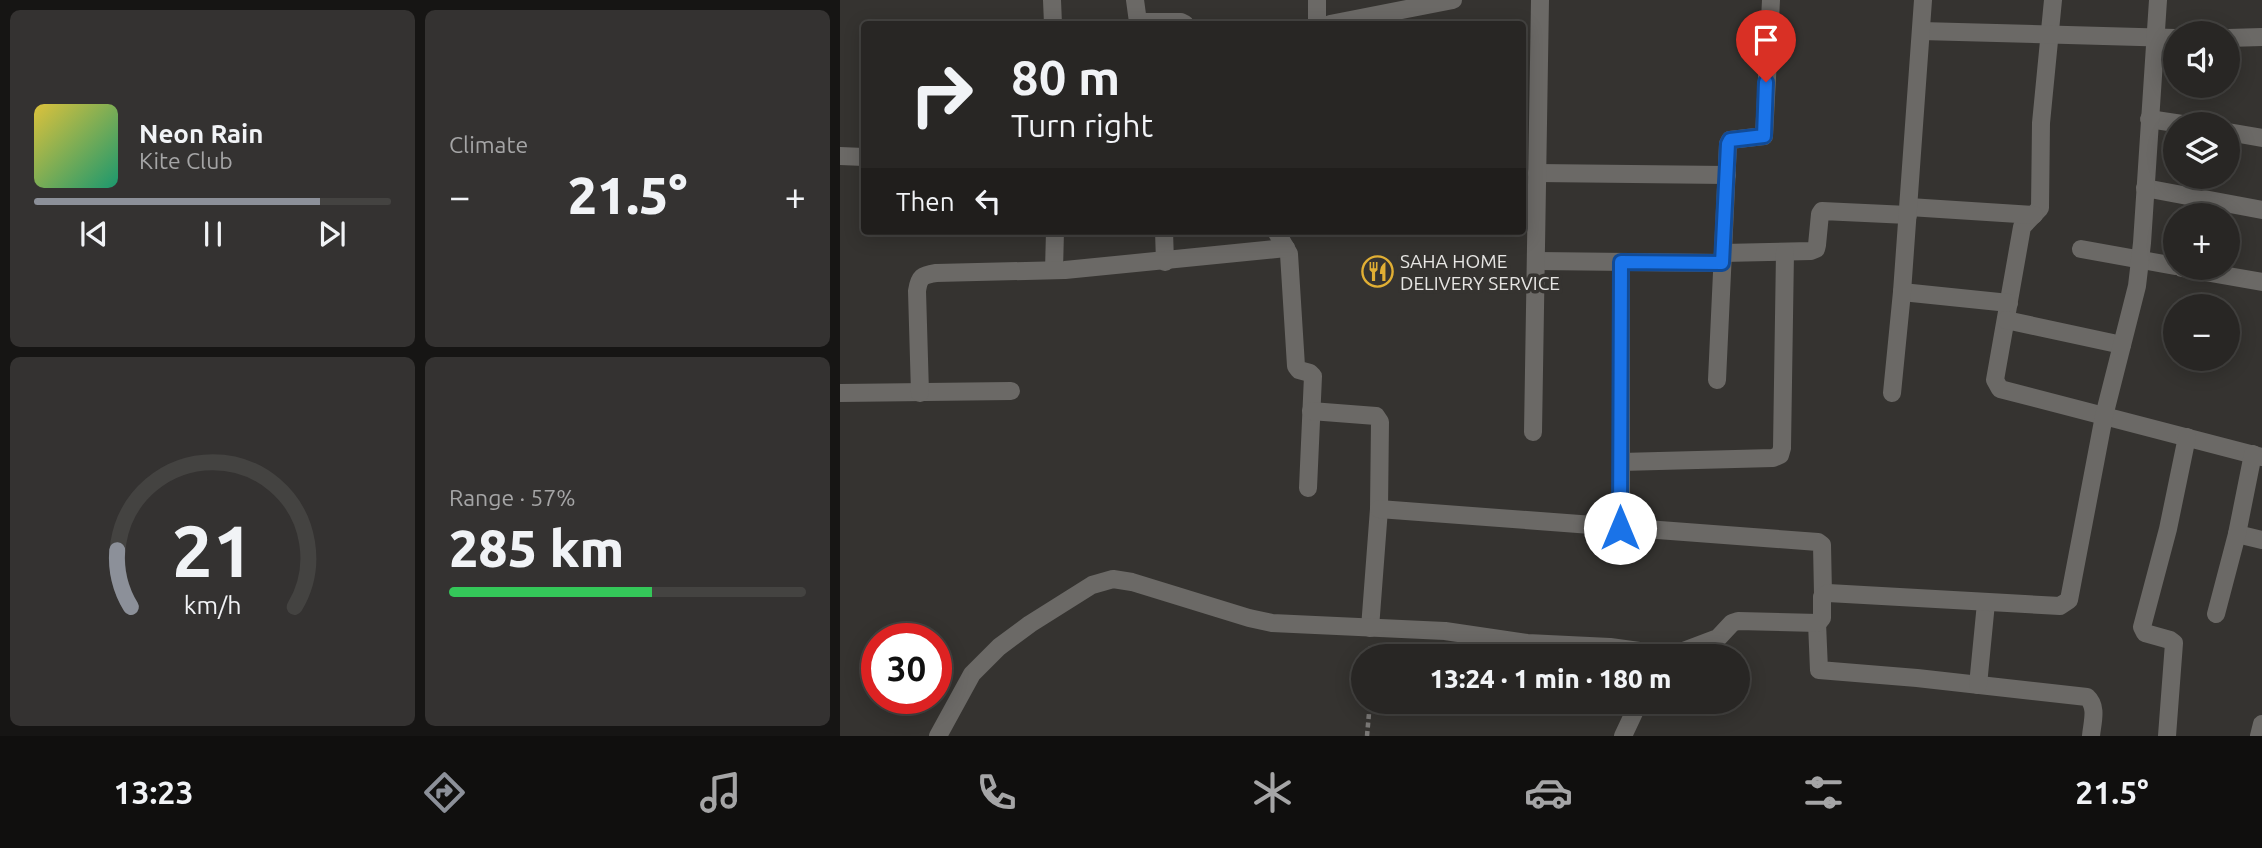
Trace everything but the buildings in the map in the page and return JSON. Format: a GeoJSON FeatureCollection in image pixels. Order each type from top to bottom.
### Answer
{"type":"FeatureCollection","features":[{"type":"Feature","properties":{"kind":"street"},"geometry":{"type":"LineString","coordinates":[[1052,0],[1054,21]]}},
{"type":"Feature","properties":{"kind":"street"},"geometry":{"type":"LineString","coordinates":[[1135,0],[1138,21]]}},
{"type":"Feature","properties":{"kind":"street"},"geometry":{"type":"LineString","coordinates":[[1317,0],[1317,21]]}},
{"type":"Feature","properties":{"kind":"street"},"geometry":{"type":"LineString","coordinates":[[1342,21],[1413,4],[1453,0]]}},
{"type":"Feature","properties":{"kind":"street"},"geometry":{"type":"LineString","coordinates":[[1533,432],[1540,0]]}},
{"type":"Feature","properties":{"kind":"street"},"geometry":{"type":"LineString","coordinates":[[1717,380],[1730,140],[1764,136],[1771,0]]}},
{"type":"Feature","properties":{"kind":"street"},"geometry":{"type":"LineString","coordinates":[[1892,393],[1923,0]]}},
{"type":"Feature","properties":{"kind":"street"},"geometry":{"type":"LineString","coordinates":[[2053,0],[2041,123],[2040,208],[2022,227],[1996,380],[2000,389],[2258,455],[2216,614]]}},
{"type":"Feature","properties":{"kind":"street"},"geometry":{"type":"LineString","coordinates":[[1823,594],[2060,606],[2069,600],[2104,416],[2137,286],[2158,0]]}},
{"type":"Feature","properties":{"kind":"street"},"geometry":{"type":"LineString","coordinates":[[1921,31],[2163,38]]}},
{"type":"Feature","properties":{"kind":"street"},"geometry":{"type":"LineString","coordinates":[[2240,38],[2262,37]]}},
{"type":"Feature","properties":{"kind":"street"},"geometry":{"type":"LineString","coordinates":[[2149,119],[2163,121]]}},
{"type":"Feature","properties":{"kind":"street"},"geometry":{"type":"LineString","coordinates":[[2240,134],[2262,138]]}},
{"type":"Feature","properties":{"kind":"street"},"geometry":{"type":"LineString","coordinates":[[840,156],[861,157]]}},
{"type":"Feature","properties":{"kind":"street"},"geometry":{"type":"LineString","coordinates":[[1537,173],[1727,175]]}},
{"type":"Feature","properties":{"kind":"street"},"geometry":{"type":"LineString","coordinates":[[2145,188],[2262,209]]}},
{"type":"Feature","properties":{"kind":"street"},"geometry":{"type":"LineString","coordinates":[[1537,261],[1621,262],[1723,258],[1816,249],[1819,214],[1822,211],[2034,215]]}},
{"type":"Feature","properties":{"kind":"street"},"geometry":{"type":"LineString","coordinates":[[1054,270],[1055,235]]}},
{"type":"Feature","properties":{"kind":"street"},"geometry":{"type":"LineString","coordinates":[[1164,235],[1165,262]]}},
{"type":"Feature","properties":{"kind":"street"},"geometry":{"type":"LineString","coordinates":[[1278,235],[1289,254],[1296,366],[1298,370],[1312,374],[1308,488]]}},
{"type":"Feature","properties":{"kind":"street"},"geometry":{"type":"LineString","coordinates":[[920,393],[917,291],[920,277],[936,272],[1054,270],[1165,262],[1286,248]]}},
{"type":"Feature","properties":{"kind":"street"},"geometry":{"type":"LineString","coordinates":[[2081,250],[2163,265]]}},
{"type":"Feature","properties":{"kind":"street"},"geometry":{"type":"LineString","coordinates":[[1621,462],[1773,458],[1780,455],[1785,252]]}},
{"type":"Feature","properties":{"kind":"street"},"geometry":{"type":"LineString","coordinates":[[1620,528],[1621,262]]}},
{"type":"Feature","properties":{"kind":"street"},"geometry":{"type":"LineString","coordinates":[[2240,278],[2262,282]]}},
{"type":"Feature","properties":{"kind":"street"},"geometry":{"type":"LineString","coordinates":[[1902,292],[2008,312],[2122,345]]}},
{"type":"Feature","properties":{"kind":"street"},"geometry":{"type":"LineString","coordinates":[[840,393],[1011,391]]}},
{"type":"Feature","properties":{"kind":"street"},"geometry":{"type":"LineString","coordinates":[[1311,411],[1379,418],[1379,509],[1370,628]]}},
{"type":"Feature","properties":{"kind":"street"},"geometry":{"type":"LineString","coordinates":[[2167,736],[2174,643],[2144,633],[2143,627],[2188,438]]}},
{"type":"Feature","properties":{"kind":"street"},"geometry":{"type":"LineString","coordinates":[[1379,509],[1818,542],[1822,545],[1822,618],[1816,623],[1738,621],[1732,623],[1718,638],[1702,644]]}},
{"type":"Feature","properties":{"kind":"street"},"geometry":{"type":"LineString","coordinates":[[2236,534],[2262,540]]}},
{"type":"Feature","properties":{"kind":"street"},"geometry":{"type":"LineString","coordinates":[[942,735],[972,674],[999,647],[1092,584],[1113,579],[1132,582],[1272,623],[1445,631],[1548,644]]}},
{"type":"Feature","properties":{"kind":"street"},"geometry":{"type":"LineString","coordinates":[[1978,685],[1986,603]]}},
{"type":"Feature","properties":{"kind":"street"},"geometry":{"type":"LineString","coordinates":[[1816,623],[1817,667],[1822,672],[1917,678],[2087,697],[2093,702],[2094,708],[2091,736]]}},
{"type":"Feature","properties":{"kind":"street"},"geometry":{"type":"LineString","coordinates":[[1623,736],[1633,714]]}},
{"type":"Feature","properties":{"kind":"street"},"geometry":{"type":"LineString","coordinates":[[2259,736],[2262,724]]}},
{"type":"Feature","properties":{"kind":"path"},"geometry":{"type":"LineString","coordinates":[[1367,736],[1369,714]]}},
{"type":"Feature","properties":{"kind":"place","name":"SAHA HOME DELIVERY SERVICE"},"geometry":{"type":"Point","coordinates":[1377,272]}},
{"type":"Feature","properties":{"kind":"route"},"geometry":{"type":"LineString","coordinates":[[1620,528],[1621,262],[1722,263],[1728,144],[1735,138],[1764,136],[1766,82]]}}]}
